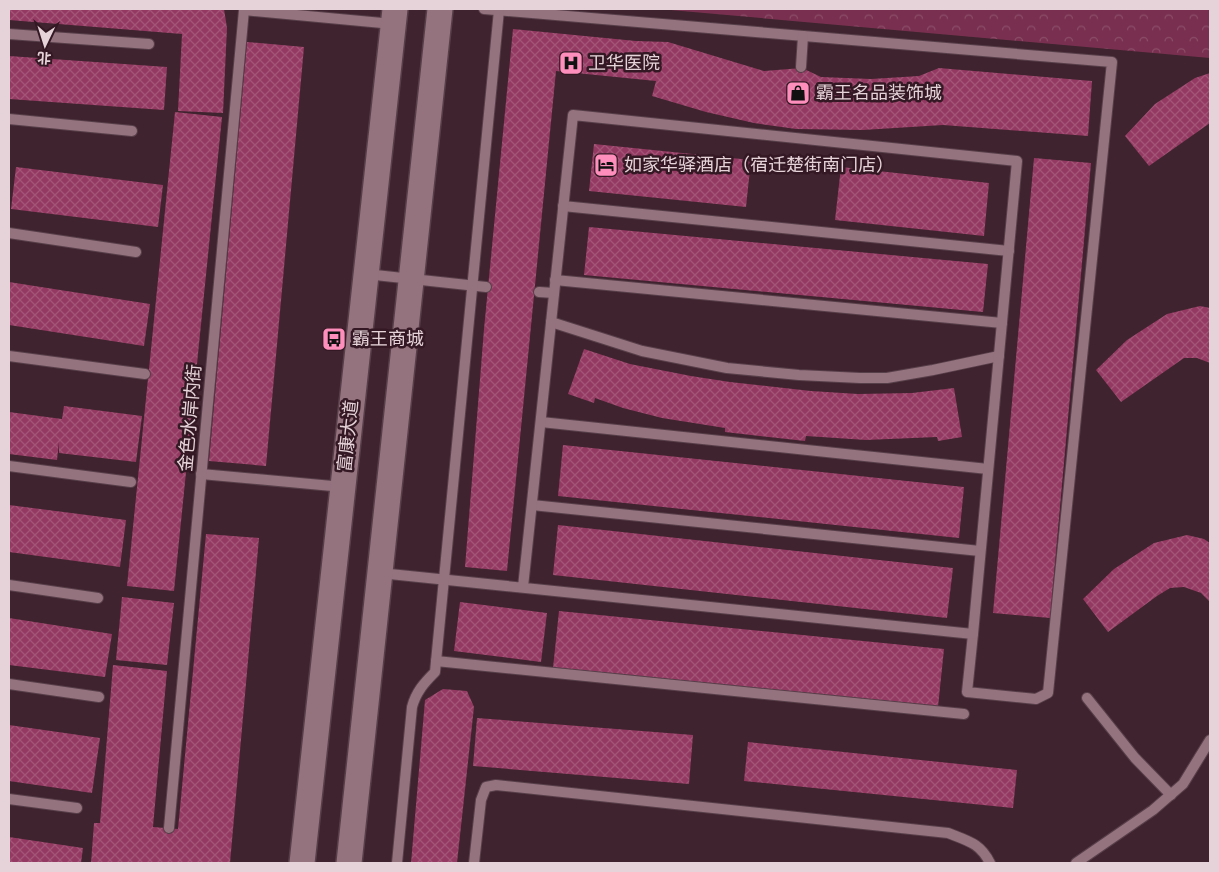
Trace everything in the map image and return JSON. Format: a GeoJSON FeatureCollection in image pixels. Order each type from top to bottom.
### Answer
{"type":"FeatureCollection","features":[{"type":"Feature","properties":{"kind":"street"},"geometry":{"type":"LineString","coordinates":[[349,863],[440,9]]}},
{"type":"Feature","properties":{"kind":"street","name":"富康大道"},"geometry":{"type":"LineString","coordinates":[[302,863],[394,16]]}},
{"type":"Feature","properties":{"kind":"lane"},"geometry":{"type":"LineString","coordinates":[[484,9],[1112,62],[1048,692],[1036,699],[967,692],[1018,161],[795,134],[573,115],[523,587]]}},
{"type":"Feature","properties":{"kind":"lane"},"geometry":{"type":"LineString","coordinates":[[244,10],[394,16]]}},
{"type":"Feature","properties":{"kind":"lane","name":"金色水岸内街"},"geometry":{"type":"LineString","coordinates":[[169,828],[244,10]]}},
{"type":"Feature","properties":{"kind":"lane"},"geometry":{"type":"LineString","coordinates":[[397,863],[412,707],[419,690],[435,672],[499,10]]}},
{"type":"Feature","properties":{"kind":"lane"},"geometry":{"type":"LineString","coordinates":[[9,34],[148,44]]}},
{"type":"Feature","properties":{"kind":"lane"},"geometry":{"type":"LineString","coordinates":[[800,67],[803,36]]}},
{"type":"Feature","properties":{"kind":"lane"},"geometry":{"type":"LineString","coordinates":[[9,119],[132,132]]}},
{"type":"Feature","properties":{"kind":"lane"},"geometry":{"type":"LineString","coordinates":[[563,206],[1009,251]]}},
{"type":"Feature","properties":{"kind":"lane"},"geometry":{"type":"LineString","coordinates":[[9,233],[136,252]]}},
{"type":"Feature","properties":{"kind":"lane"},"geometry":{"type":"LineString","coordinates":[[366,274],[486,287]]}},
{"type":"Feature","properties":{"kind":"lane"},"geometry":{"type":"LineString","coordinates":[[555,280],[1002,323]]}},
{"type":"Feature","properties":{"kind":"lane"},"geometry":{"type":"LineString","coordinates":[[539,292],[554,294]]}},
{"type":"Feature","properties":{"kind":"lane"},"geometry":{"type":"LineString","coordinates":[[551,322],[642,351],[727,368],[799,375],[887,378],[999,356]]}},
{"type":"Feature","properties":{"kind":"lane"},"geometry":{"type":"LineString","coordinates":[[9,356],[144,374]]}},
{"type":"Feature","properties":{"kind":"lane"},"geometry":{"type":"LineString","coordinates":[[541,422],[988,469]]}},
{"type":"Feature","properties":{"kind":"lane"},"geometry":{"type":"LineString","coordinates":[[9,466],[131,482]]}},
{"type":"Feature","properties":{"kind":"lane"},"geometry":{"type":"LineString","coordinates":[[201,474],[343,487]]}},
{"type":"Feature","properties":{"kind":"lane"},"geometry":{"type":"LineString","coordinates":[[532,505],[980,551]]}},
{"type":"Feature","properties":{"kind":"lane"},"geometry":{"type":"LineString","coordinates":[[380,573],[973,634]]}},
{"type":"Feature","properties":{"kind":"lane"},"geometry":{"type":"LineString","coordinates":[[9,585],[98,598]]}},
{"type":"Feature","properties":{"kind":"lane"},"geometry":{"type":"LineString","coordinates":[[436,661],[964,714]]}},
{"type":"Feature","properties":{"kind":"lane"},"geometry":{"type":"LineString","coordinates":[[9,684],[99,697]]}},
{"type":"Feature","properties":{"kind":"lane"},"geometry":{"type":"LineString","coordinates":[[1087,698],[1135,758],[1171,795]]}},
{"type":"Feature","properties":{"kind":"lane"},"geometry":{"type":"LineString","coordinates":[[1076,863],[1153,810],[1183,784],[1210,740]]}},
{"type":"Feature","properties":{"kind":"lane"},"geometry":{"type":"LineString","coordinates":[[474,863],[481,800],[486,787],[496,785],[948,834],[970,842],[984,851],[990,863]]}},
{"type":"Feature","properties":{"kind":"lane"},"geometry":{"type":"LineString","coordinates":[[9,799],[77,808]]}},
{"type":"Feature","properties":{"kind":"green space"},"geometry":{"type":"Polygon","coordinates":[[[659,9],[1210,9],[1210,58],[659,9]]]}},
{"type":"Feature","properties":{"kind":"building"},"geometry":{"type":"Polygon","coordinates":[[[9,9],[224,9],[227,28],[223,113],[178,111],[182,34],[9,20],[9,9]]]}},
{"type":"Feature","properties":{"kind":"building"},"geometry":{"type":"Polygon","coordinates":[[[513,29],[636,41],[668,42],[764,71],[802,68],[821,77],[871,79],[919,76],[939,68],[1092,81],[1088,136],[943,125],[863,130],[796,129],[754,123],[706,112],[652,96],[656,81],[556,71],[507,571],[465,567],[484,329],[513,29]]]}},
{"type":"Feature","properties":{"kind":"building"},"geometry":{"type":"Polygon","coordinates":[[[247,42],[304,47],[266,466],[209,461],[247,42]]]}},
{"type":"Feature","properties":{"kind":"building"},"geometry":{"type":"Polygon","coordinates":[[[9,56],[167,67],[164,110],[9,99],[9,56]]]}},
{"type":"Feature","properties":{"kind":"building"},"geometry":{"type":"Polygon","coordinates":[[[1210,73],[1210,123],[1149,166],[1125,136],[1155,104],[1195,78],[1210,73]]]}},
{"type":"Feature","properties":{"kind":"building"},"geometry":{"type":"Polygon","coordinates":[[[175,112],[222,117],[174,591],[127,586],[175,112]]]}},
{"type":"Feature","properties":{"kind":"building"},"geometry":{"type":"Polygon","coordinates":[[[594,144],[751,160],[746,207],[589,191],[594,144]]]}},
{"type":"Feature","properties":{"kind":"building"},"geometry":{"type":"Polygon","coordinates":[[[1034,158],[1091,163],[1050,618],[993,613],[1034,158]]]}},
{"type":"Feature","properties":{"kind":"building"},"geometry":{"type":"Polygon","coordinates":[[[16,167],[163,185],[158,227],[11,209],[16,167]]]}},
{"type":"Feature","properties":{"kind":"building"},"geometry":{"type":"Polygon","coordinates":[[[841,167],[989,183],[984,236],[835,220],[841,167]]]}},
{"type":"Feature","properties":{"kind":"building"},"geometry":{"type":"Polygon","coordinates":[[[589,227],[988,264],[983,312],[584,275],[589,227]]]}},
{"type":"Feature","properties":{"kind":"building"},"geometry":{"type":"Polygon","coordinates":[[[9,282],[150,304],[144,346],[9,325],[9,282]]]}},
{"type":"Feature","properties":{"kind":"building"},"geometry":{"type":"Polygon","coordinates":[[[1200,306],[1210,308],[1210,363],[1197,358],[1184,358],[1121,402],[1096,370],[1127,340],[1167,314],[1200,306]]]}},
{"type":"Feature","properties":{"kind":"building"},"geometry":{"type":"Polygon","coordinates":[[[584,349],[630,364],[691,376],[811,391],[858,394],[912,393],[954,388],[962,437],[938,441],[937,437],[866,440],[806,436],[805,441],[725,432],[725,428],[662,418],[623,408],[595,398],[594,403],[568,394],[584,349]]]}},
{"type":"Feature","properties":{"kind":"building"},"geometry":{"type":"Polygon","coordinates":[[[64,406],[142,416],[136,462],[59,453],[59,442],[57,460],[9,454],[9,412],[62,419],[64,406]]]}},
{"type":"Feature","properties":{"kind":"building"},"geometry":{"type":"Polygon","coordinates":[[[563,445],[964,487],[959,538],[558,496],[563,445]]]}},
{"type":"Feature","properties":{"kind":"building"},"geometry":{"type":"Polygon","coordinates":[[[9,505],[126,520],[120,567],[9,552],[9,505]]]}},
{"type":"Feature","properties":{"kind":"building"},"geometry":{"type":"Polygon","coordinates":[[[558,525],[953,568],[947,618],[553,575],[558,525]]]}},
{"type":"Feature","properties":{"kind":"building"},"geometry":{"type":"Polygon","coordinates":[[[206,534],[259,538],[230,863],[91,863],[94,823],[100,823],[113,665],[167,671],[153,827],[178,829],[206,534]]]}},
{"type":"Feature","properties":{"kind":"building"},"geometry":{"type":"Polygon","coordinates":[[[1187,535],[1204,539],[1210,543],[1210,602],[1201,593],[1184,587],[1170,588],[1108,632],[1083,599],[1114,569],[1154,543],[1187,535]]]}},
{"type":"Feature","properties":{"kind":"building"},"geometry":{"type":"Polygon","coordinates":[[[122,597],[174,603],[167,665],[116,660],[122,597]]]}},
{"type":"Feature","properties":{"kind":"building"},"geometry":{"type":"Polygon","coordinates":[[[460,602],[547,613],[541,662],[454,651],[460,602]]]}},
{"type":"Feature","properties":{"kind":"building"},"geometry":{"type":"Polygon","coordinates":[[[559,611],[944,649],[938,707],[553,668],[559,611]]]}},
{"type":"Feature","properties":{"kind":"building"},"geometry":{"type":"Polygon","coordinates":[[[9,618],[112,634],[105,677],[9,665],[9,618]]]}},
{"type":"Feature","properties":{"kind":"building"},"geometry":{"type":"Polygon","coordinates":[[[443,689],[467,691],[474,707],[457,863],[411,863],[425,700],[443,689]]]}},
{"type":"Feature","properties":{"kind":"building"},"geometry":{"type":"Polygon","coordinates":[[[477,718],[693,735],[689,784],[473,766],[477,718]]]}},
{"type":"Feature","properties":{"kind":"building"},"geometry":{"type":"Polygon","coordinates":[[[9,725],[100,738],[92,793],[9,781],[9,725]]]}},
{"type":"Feature","properties":{"kind":"building"},"geometry":{"type":"Polygon","coordinates":[[[748,742],[1017,770],[1013,808],[744,781],[748,742]]]}},
{"type":"Feature","properties":{"kind":"building"},"geometry":{"type":"Polygon","coordinates":[[[9,837],[83,848],[81,863],[9,863],[9,837]]]}},
{"type":"Feature","properties":{"kind":"place","name":"卫华医院"},"geometry":{"type":"Point","coordinates":[571,63]}},
{"type":"Feature","properties":{"kind":"place","name":"霸王名品装饰城"},"geometry":{"type":"Point","coordinates":[798,93]}},
{"type":"Feature","properties":{"kind":"place","name":"如家华驿酒店（宿迁楚街南门店）"},"geometry":{"type":"Point","coordinates":[606,165]}},
{"type":"Feature","properties":{"kind":"place","name":"霸王商城"},"geometry":{"type":"Point","coordinates":[334,339]}}]}
